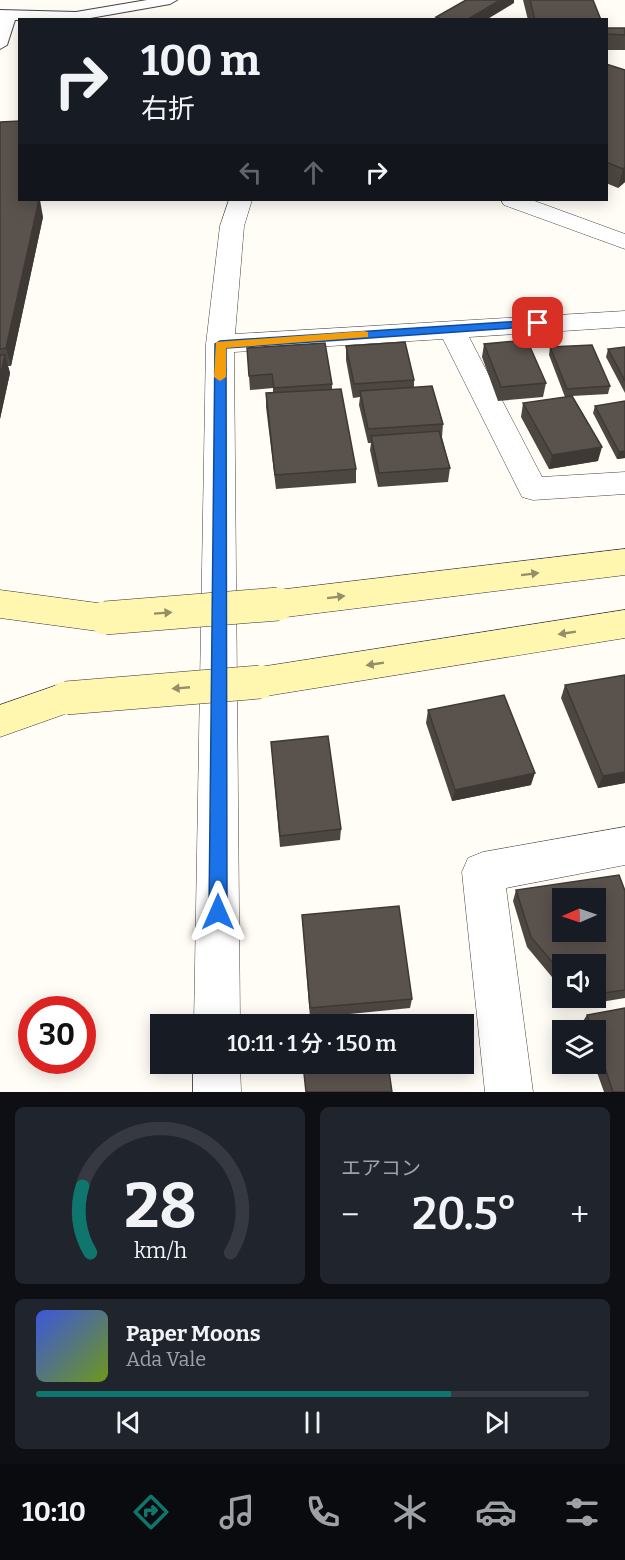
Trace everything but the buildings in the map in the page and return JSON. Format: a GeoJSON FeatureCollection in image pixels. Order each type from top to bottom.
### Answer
{"type":"FeatureCollection","features":[{"type":"Feature","properties":{"kind":"street"},"geometry":{"type":"LineString","coordinates":[[217,1014],[220,344],[232,226],[240,201]]}},
{"type":"Feature","properties":{"kind":"street"},"geometry":{"type":"LineString","coordinates":[[515,201],[625,242]]}},
{"type":"Feature","properties":{"kind":"street"},"geometry":{"type":"LineString","coordinates":[[220,344],[625,319]]}},
{"type":"Feature","properties":{"kind":"street"},"geometry":{"type":"LineString","coordinates":[[451,328],[533,489],[625,483]]}},
{"type":"Feature","properties":{"kind":"street"},"geometry":{"type":"LineString","coordinates":[[0,626],[278,604],[625,562]]}},
{"type":"Feature","properties":{"kind":"street"},"geometry":{"type":"LineString","coordinates":[[0,604],[105,618]]}},
{"type":"Feature","properties":{"kind":"street"},"geometry":{"type":"LineString","coordinates":[[0,703],[260,682],[625,624]]}},
{"type":"Feature","properties":{"kind":"street"},"geometry":{"type":"LineString","coordinates":[[0,721],[66,698]]}},
{"type":"Feature","properties":{"kind":"street"},"geometry":{"type":"LineString","coordinates":[[509,1092],[483,872],[625,846]]}},
{"type":"Feature","properties":{"kind":"street"},"geometry":{"type":"LineString","coordinates":[[217,1074],[217,1092]]}},
{"type":"Feature","properties":{"kind":"lane"},"geometry":{"type":"LineString","coordinates":[[0,45],[5,15],[76,16],[170,0]]}},
{"type":"Feature","properties":{"kind":"slow traffic"},"geometry":{"type":"LineString","coordinates":[[220,377],[220,344],[364,334]]}},
{"type":"Feature","properties":{"kind":"route"},"geometry":{"type":"LineString","coordinates":[[218,912],[220,344],[538,323]]}}]}
